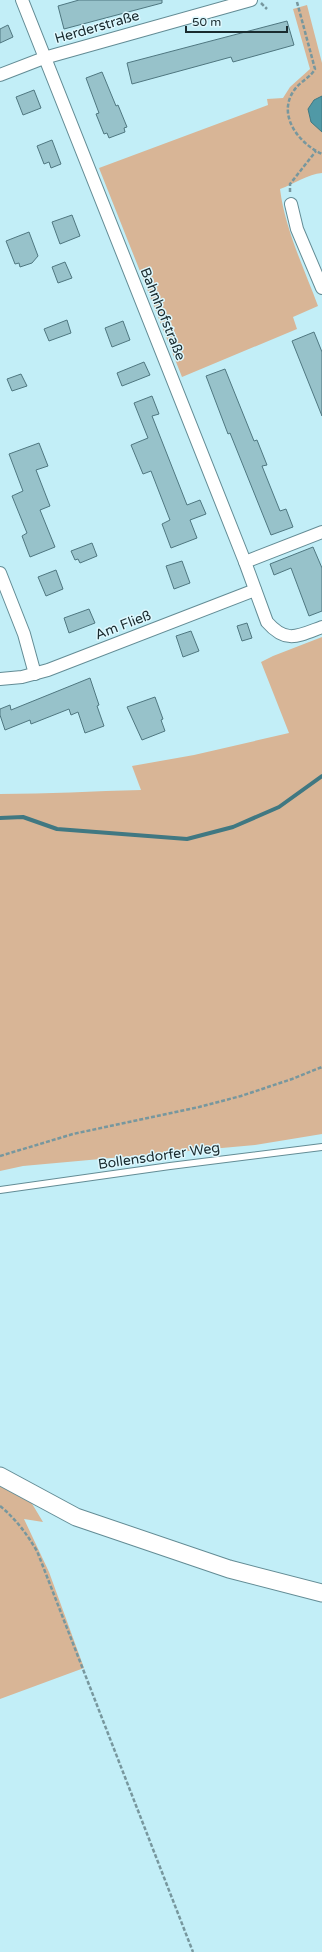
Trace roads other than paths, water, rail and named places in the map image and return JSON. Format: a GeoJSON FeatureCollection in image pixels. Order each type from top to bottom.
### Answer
{"type":"FeatureCollection","features":[{"type":"Feature","properties":{"kind":"main road"},"geometry":{"type":"LineString","coordinates":[[0,1476],[76,1517],[229,1569],[322,1593]]}},
{"type":"Feature","properties":{"kind":"street","name":"Bahnhofstraße"},"geometry":{"type":"LineString","coordinates":[[22,0],[245,562],[267,622],[282,635],[290,637],[322,627]]}},
{"type":"Feature","properties":{"kind":"street","name":"Herderstraße"},"geometry":{"type":"LineString","coordinates":[[0,75],[44,58],[251,0]]}},
{"type":"Feature","properties":{"kind":"street"},"geometry":{"type":"LineString","coordinates":[[291,204],[297,228],[322,288]]}},
{"type":"Feature","properties":{"kind":"street"},"geometry":{"type":"LineString","coordinates":[[245,562],[322,532]]}},
{"type":"Feature","properties":{"kind":"street"},"geometry":{"type":"LineString","coordinates":[[0,573],[24,634],[35,674]]}},
{"type":"Feature","properties":{"kind":"street","name":"Am Fließ"},"geometry":{"type":"LineString","coordinates":[[0,679],[35,674],[255,590]]}},
{"type":"Feature","properties":{"kind":"lane","name":"Bollensdorfer Weg"},"geometry":{"type":"LineString","coordinates":[[0,1190],[177,1165],[322,1147]]}},
{"type":"Feature","properties":{"kind":"water"},"geometry":{"type":"Polygon","coordinates":[[[322,96],[322,132],[311,122],[308,109],[314,100],[322,96]]]}},
{"type":"Feature","properties":{"kind":"waterway"},"geometry":{"type":"LineString","coordinates":[[0,818],[23,817],[57,829],[187,839],[233,827],[279,807],[322,776]]}}]}
